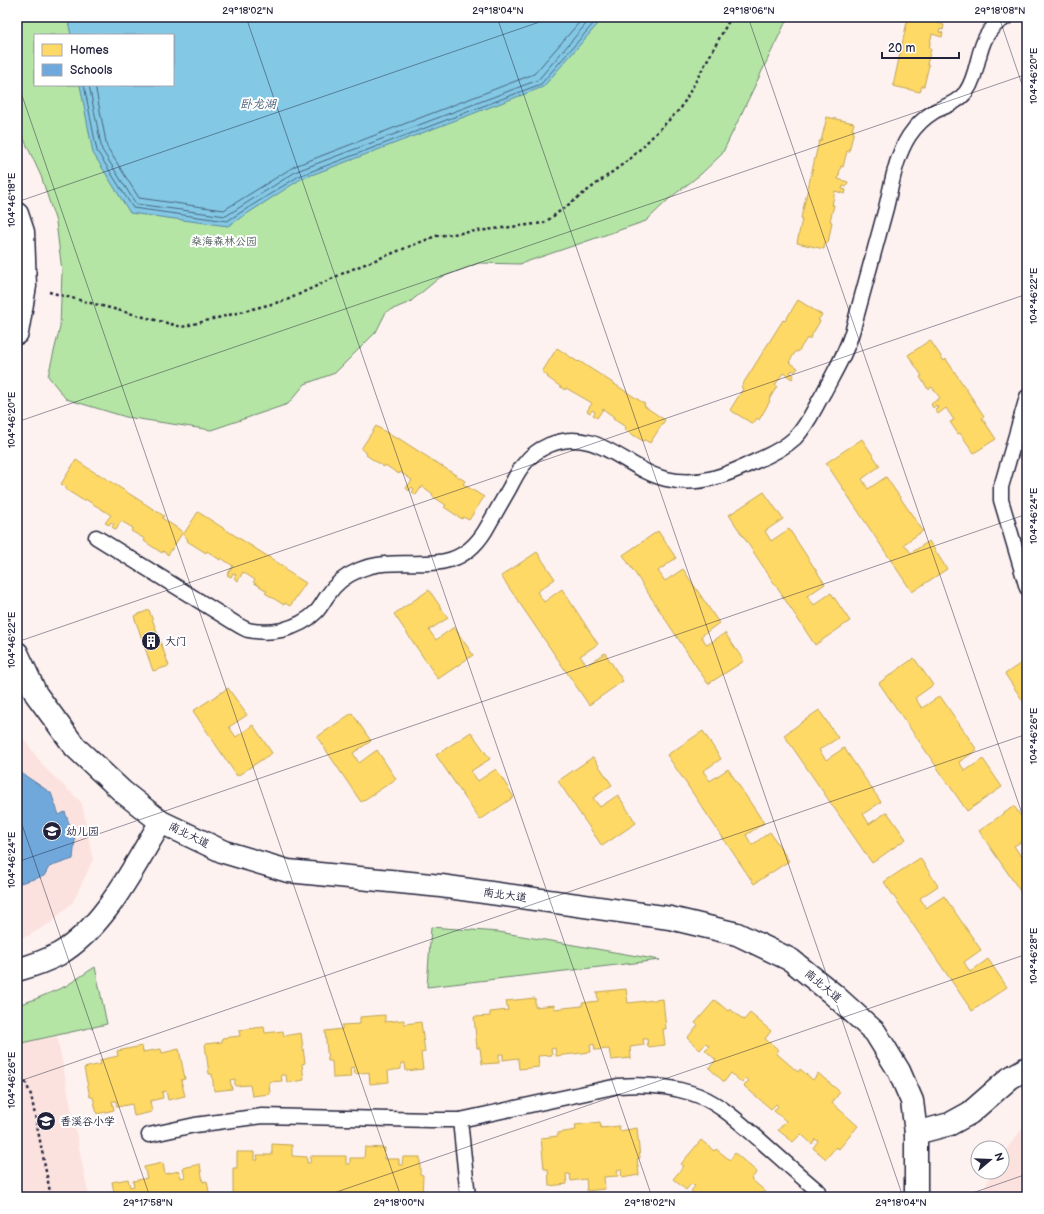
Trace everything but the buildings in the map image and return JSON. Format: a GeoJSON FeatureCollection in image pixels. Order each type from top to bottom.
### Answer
{"type":"FeatureCollection","features":[{"type":"Feature","properties":{"kind":"street"},"geometry":{"type":"LineString","coordinates":[[17,214],[23,232],[25,286],[17,333]]}},
{"type":"Feature","properties":{"kind":"street","name":"南北大道"},"geometry":{"type":"LineString","coordinates":[[17,653],[36,694],[76,747],[123,792],[161,822],[224,852],[288,871],[440,886],[670,918],[737,934],[791,960],[833,994],[875,1032],[898,1071],[912,1101],[916,1133],[916,1197]]}},
{"type":"Feature","properties":{"kind":"street"},"geometry":{"type":"LineString","coordinates":[[17,970],[36,965],[59,954],[78,941],[97,921],[116,896],[161,822]]}},
{"type":"Feature","properties":{"kind":"street"},"geometry":{"type":"LineString","coordinates":[[916,1133],[950,1124],[970,1113],[1010,1078],[1027,1068]]}},
{"type":"Feature","properties":{"kind":"lane"},"geometry":{"type":"LineString","coordinates":[[96,537],[248,630],[265,632],[280,631],[294,627],[317,612],[337,584],[358,571],[380,564],[425,564],[451,560],[470,550],[479,542],[525,462],[536,452],[548,445],[561,441],[589,441],[602,446],[639,469],[665,479],[679,482],[694,482],[720,477],[775,452],[794,438],[809,419],[846,350],[857,314],[896,163],[908,138],[916,126],[934,112],[958,100],[965,92],[971,82],[984,39],[993,28],[1007,17]]}},
{"type":"Feature","properties":{"kind":"lane"},"geometry":{"type":"LineString","coordinates":[[1027,397],[1001,487],[1001,500],[1027,588]]}},
{"type":"Feature","properties":{"kind":"lane"},"geometry":{"type":"LineString","coordinates":[[149,1135],[195,1125],[262,1116],[460,1120],[618,1086],[640,1084],[667,1087],[692,1093],[717,1106],[737,1121],[818,1191]]}},
{"type":"Feature","properties":{"kind":"lane"},"geometry":{"type":"LineString","coordinates":[[460,1120],[468,1197]]}},
{"type":"Feature","properties":{"kind":"path"},"geometry":{"type":"LineString","coordinates":[[25,286],[182,327],[287,300],[350,270],[436,236],[544,223],[631,158],[682,108],[732,17]]}},
{"type":"Feature","properties":{"kind":"path"},"geometry":{"type":"LineString","coordinates":[[17,1073],[25,1081],[31,1094],[52,1197]]}},
{"type":"Feature","properties":{"kind":"shaded area","name":"幼儿园"},"geometry":{"type":"Polygon","coordinates":[[[17,730],[46,769],[82,803],[93,860],[73,902],[52,922],[28,936],[17,939],[17,730]]]}},
{"type":"Feature","properties":{"kind":"shaded area","name":"香溪谷小学"},"geometry":{"type":"Polygon","coordinates":[[[57,1036],[89,1197],[17,1197],[17,1044],[57,1036]]]}},
{"type":"Feature","properties":{"kind":"shaded area"},"geometry":{"type":"Polygon","coordinates":[[[1027,1125],[1027,1197],[980,1197],[988,1180],[1010,1180],[1010,1144],[1020,1131],[1027,1125]]]}},
{"type":"Feature","properties":{"kind":"green space","name":"燊海森林公园"},"geometry":{"type":"Polygon","coordinates":[[[17,17],[788,17],[722,154],[701,174],[670,198],[646,221],[520,264],[479,263],[439,278],[410,302],[386,312],[376,332],[335,373],[305,384],[288,404],[211,430],[126,417],[66,399],[48,376],[60,327],[62,271],[56,222],[41,176],[17,124],[17,17]]]}},
{"type":"Feature","properties":{"kind":"green space"},"geometry":{"type":"Polygon","coordinates":[[[431,927],[499,932],[660,960],[427,987],[431,927]]]}},
{"type":"Feature","properties":{"kind":"green space"},"geometry":{"type":"Polygon","coordinates":[[[95,967],[107,1024],[17,1044],[17,1005],[66,986],[95,967]]]}},
{"type":"Feature","properties":{"kind":"water","name":"卧龙湖"},"geometry":{"type":"Polygon","coordinates":[[[67,17],[604,17],[543,87],[301,179],[228,226],[130,213],[93,153],[80,86],[174,86],[174,34],[71,34],[67,17]]]}},
{"type":"Feature","properties":{"kind":"place","name":"大门"},"geometry":{"type":"Point","coordinates":[151,641]}},
{"type":"Feature","properties":{"kind":"place","name":"幼儿园"},"geometry":{"type":"Point","coordinates":[52,831]}},
{"type":"Feature","properties":{"kind":"place","name":"香溪谷小学"},"geometry":{"type":"Point","coordinates":[46,1121]}}]}
